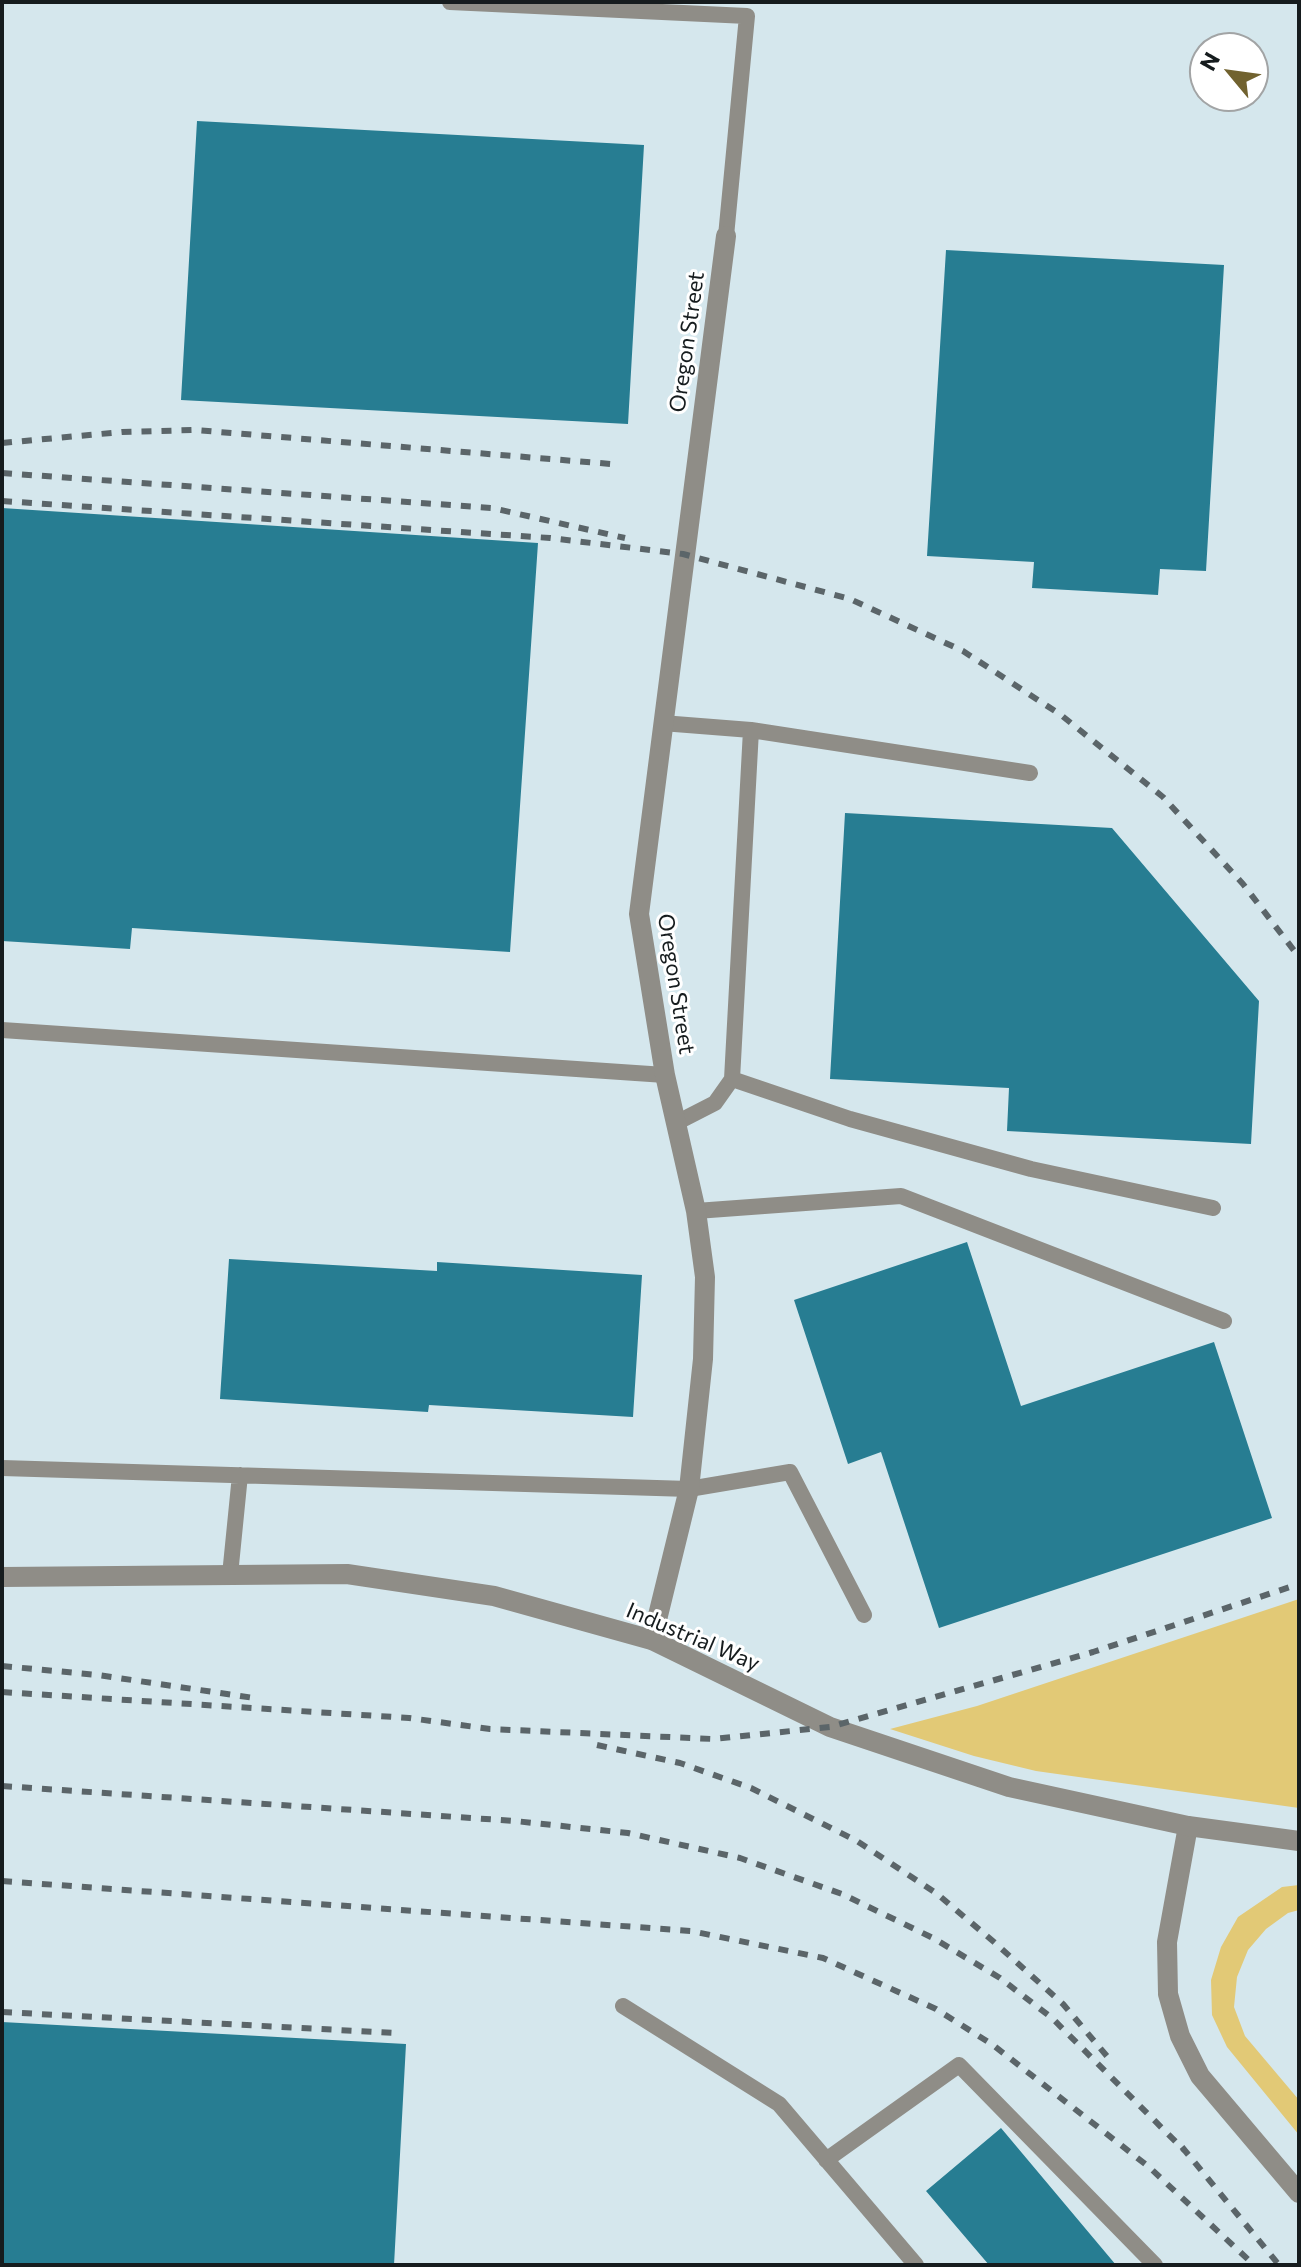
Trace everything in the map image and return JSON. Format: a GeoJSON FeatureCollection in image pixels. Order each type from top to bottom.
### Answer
{"type":"FeatureCollection","features":[{"type":"Feature","properties":{"kind":"street","name":"Oregon Street"},"geometry":{"type":"LineString","coordinates":[[652,1640],[689,1489],[703,1359],[705,1277],[696,1211],[665,1075],[639,914],[726,236]]}},
{"type":"Feature","properties":{"kind":"street","name":"Industrial Way"},"geometry":{"type":"LineString","coordinates":[[2,1577],[347,1574],[494,1596],[652,1640],[845,1732],[1009,1787],[1188,1826],[1299,1841]]}},
{"type":"Feature","properties":{"kind":"street"},"geometry":{"type":"LineString","coordinates":[[1188,1826],[1167,1942],[1168,1994],[1180,2036],[1200,2076],[1299,2193]]}},
{"type":"Feature","properties":{"kind":"lane"},"geometry":{"type":"LineString","coordinates":[[450,2],[747,16],[726,236]]}},
{"type":"Feature","properties":{"kind":"lane"},"geometry":{"type":"LineString","coordinates":[[662,723],[751,730],[1030,773]]}},
{"type":"Feature","properties":{"kind":"lane"},"geometry":{"type":"LineString","coordinates":[[676,1123],[715,1103],[732,1079],[751,730]]}},
{"type":"Feature","properties":{"kind":"lane"},"geometry":{"type":"LineString","coordinates":[[2,1030],[665,1075]]}},
{"type":"Feature","properties":{"kind":"lane"},"geometry":{"type":"LineString","coordinates":[[732,1079],[850,1119],[1031,1169],[1213,1208]]}},
{"type":"Feature","properties":{"kind":"lane"},"geometry":{"type":"LineString","coordinates":[[696,1211],[901,1196],[1224,1321]]}},
{"type":"Feature","properties":{"kind":"lane"},"geometry":{"type":"LineString","coordinates":[[2,1468],[689,1489],[790,1472],[864,1615]]}},
{"type":"Feature","properties":{"kind":"lane"},"geometry":{"type":"LineString","coordinates":[[230,1575],[240,1475]]}},
{"type":"Feature","properties":{"kind":"lane"},"geometry":{"type":"LineString","coordinates":[[623,2006],[779,2104],[902,2257],[916,2265]]}},
{"type":"Feature","properties":{"kind":"lane"},"geometry":{"type":"LineString","coordinates":[[826,2160],[959,2065],[1155,2265]]}},
{"type":"Feature","properties":{"kind":"shaded area"},"geometry":{"type":"Polygon","coordinates":[[[1299,1599],[1299,1808],[1036,1771],[974,1756],[890,1729],[977,1706],[1299,1599]]]}},
{"type":"Feature","properties":{"kind":"shaded area"},"geometry":{"type":"Polygon","coordinates":[[[1299,1885],[1299,1910],[1288,1913],[1266,1929],[1248,1950],[1237,1977],[1234,2007],[1245,2036],[1299,2100],[1299,2135],[1227,2047],[1212,2015],[1211,1980],[1221,1947],[1238,1917],[1282,1887],[1299,1885]]]}},
{"type":"Feature","properties":{"kind":"building"},"geometry":{"type":"Polygon","coordinates":[[[197,121],[644,145],[628,424],[181,400],[197,121]]]}},
{"type":"Feature","properties":{"kind":"building"},"geometry":{"type":"Polygon","coordinates":[[[946,250],[1224,265],[1206,571],[1160,569],[1158,595],[1032,588],[1034,562],[927,556],[946,250]]]}},
{"type":"Feature","properties":{"kind":"building"},"geometry":{"type":"Polygon","coordinates":[[[2,508],[538,543],[510,952],[132,928],[130,949],[2,941],[2,508]]]}},
{"type":"Feature","properties":{"kind":"building"},"geometry":{"type":"Polygon","coordinates":[[[845,813],[1112,828],[1259,1001],[1251,1144],[1007,1131],[1009,1088],[830,1079],[845,813]]]}},
{"type":"Feature","properties":{"kind":"building"},"geometry":{"type":"Polygon","coordinates":[[[967,1242],[1021,1406],[1214,1342],[1272,1518],[939,1628],[881,1452],[848,1464],[794,1300],[967,1242]]]}},
{"type":"Feature","properties":{"kind":"building"},"geometry":{"type":"Polygon","coordinates":[[[229,1259],[437,1271],[437,1262],[642,1275],[633,1417],[429,1405],[428,1412],[220,1399],[229,1259]]]}},
{"type":"Feature","properties":{"kind":"building"},"geometry":{"type":"Polygon","coordinates":[[[2,2022],[406,2044],[394,2265],[2,2265],[2,2022]]]}},
{"type":"Feature","properties":{"kind":"building"},"geometry":{"type":"Polygon","coordinates":[[[1001,2128],[1116,2265],[989,2265],[926,2191],[1001,2128]]]}},
{"type":"Feature","properties":{"kind":"railway"},"geometry":{"type":"LineString","coordinates":[[2,443],[122,432],[195,430],[611,464]]}},
{"type":"Feature","properties":{"kind":"railway"},"geometry":{"type":"LineString","coordinates":[[2,473],[492,508],[625,538]]}},
{"type":"Feature","properties":{"kind":"railway"},"geometry":{"type":"LineString","coordinates":[[2,501],[550,538],[683,554],[850,599],[963,651],[1061,715],[1163,797],[1243,884],[1299,957]]}},
{"type":"Feature","properties":{"kind":"railway"},"geometry":{"type":"LineString","coordinates":[[2,1692],[409,1718],[490,1729],[713,1739],[830,1727],[1093,1652],[1299,1584]]}},
{"type":"Feature","properties":{"kind":"railway"},"geometry":{"type":"LineString","coordinates":[[2,1666],[98,1675],[254,1698]]}},
{"type":"Feature","properties":{"kind":"railway"},"geometry":{"type":"LineString","coordinates":[[597,1745],[680,1763],[751,1788],[857,1841],[936,1893],[994,1942],[1063,2004],[1111,2061]]}},
{"type":"Feature","properties":{"kind":"railway"},"geometry":{"type":"LineString","coordinates":[[2,1786],[515,1821],[628,1833],[740,1858],[842,1894],[933,1938],[1000,1978],[1052,2018],[1188,2154]]}},
{"type":"Feature","properties":{"kind":"railway"},"geometry":{"type":"LineString","coordinates":[[2,1881],[691,1931],[823,1958],[936,2009],[993,2045],[1149,2167],[1254,2265]]}},
{"type":"Feature","properties":{"kind":"railway"},"geometry":{"type":"LineString","coordinates":[[2,2012],[395,2033]]}},
{"type":"Feature","properties":{"kind":"railway"},"geometry":{"type":"LineString","coordinates":[[1182,2147],[1279,2265]]}}]}
